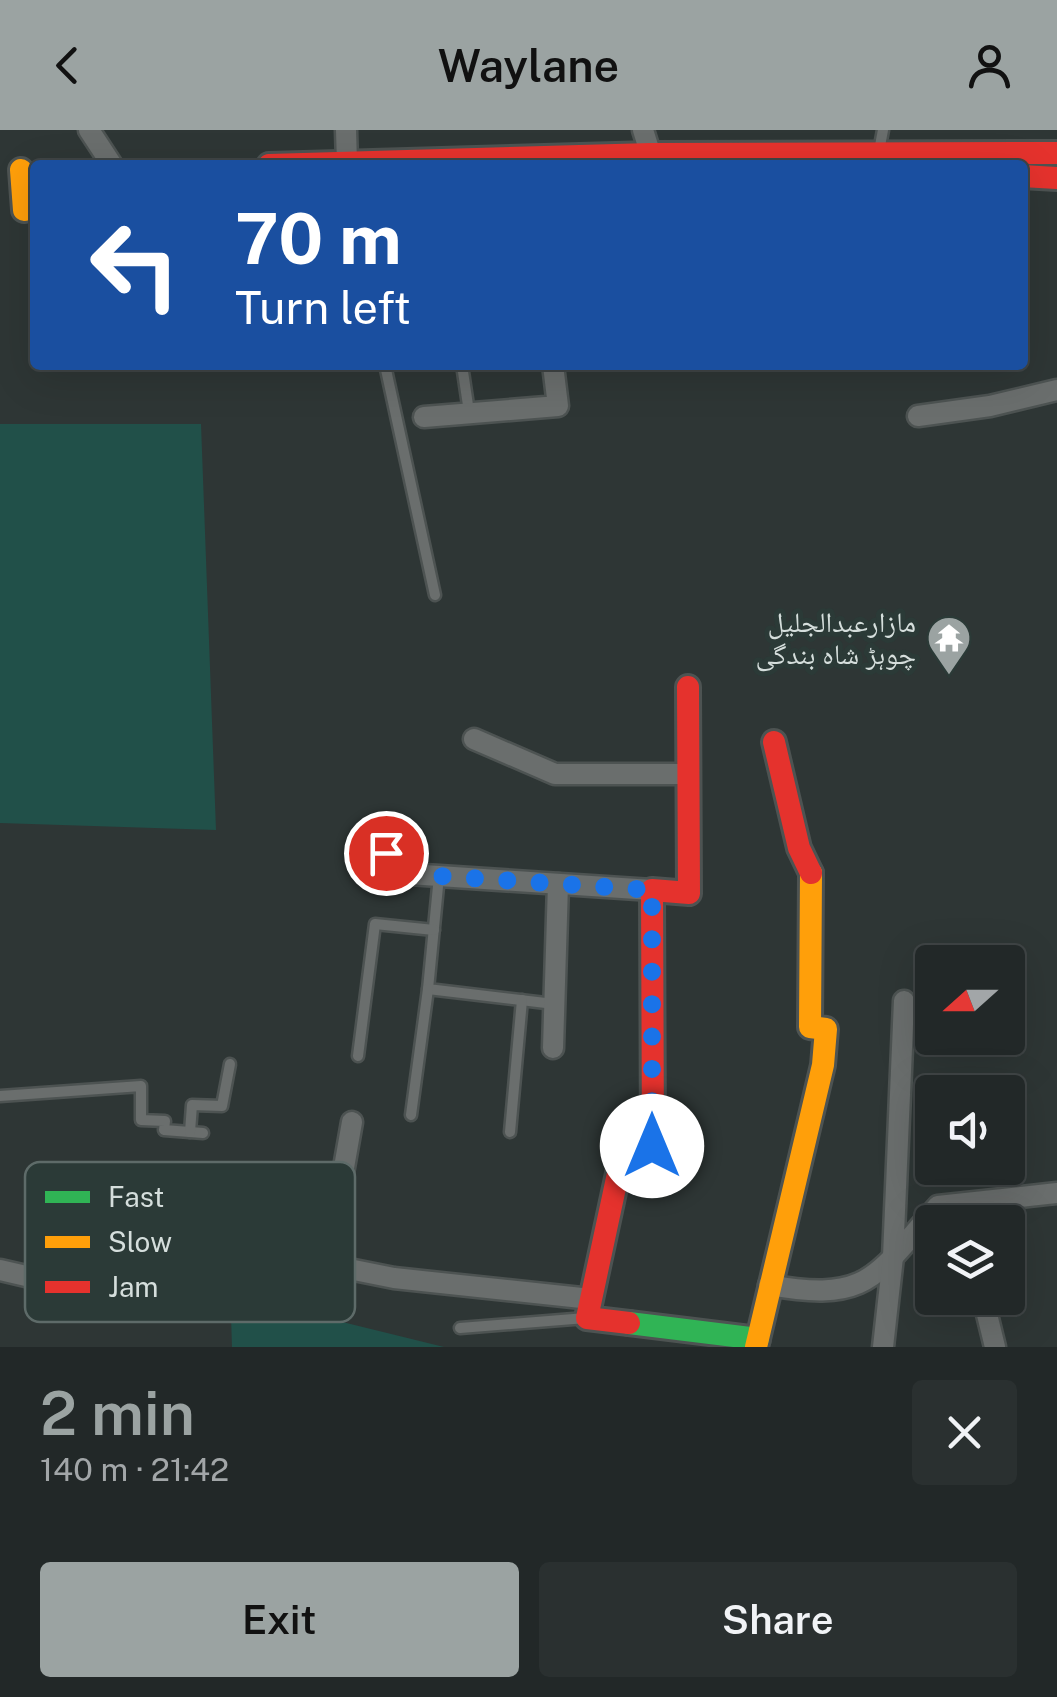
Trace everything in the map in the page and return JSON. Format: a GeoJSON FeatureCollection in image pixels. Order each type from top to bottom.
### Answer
{"type":"FeatureCollection","features":[{"type":"Feature","properties":{"kind":"street"},"geometry":{"type":"LineString","coordinates":[[89,130],[109,160]]}},
{"type":"Feature","properties":{"kind":"street"},"geometry":{"type":"LineString","coordinates":[[346,130],[347,160]]}},
{"type":"Feature","properties":{"kind":"street"},"geometry":{"type":"LineString","coordinates":[[643,130],[652,159]]}},
{"type":"Feature","properties":{"kind":"street"},"geometry":{"type":"LineString","coordinates":[[576,160],[652,159],[880,141],[1057,153]]}},
{"type":"Feature","properties":{"kind":"street"},"geometry":{"type":"LineString","coordinates":[[0,210],[30,210],[19,170]]}},
{"type":"Feature","properties":{"kind":"street"},"geometry":{"type":"LineString","coordinates":[[1028,176],[1057,178]]}},
{"type":"Feature","properties":{"kind":"street"},"geometry":{"type":"LineString","coordinates":[[424,418],[558,406],[554,370]]}},
{"type":"Feature","properties":{"kind":"street"},"geometry":{"type":"LineString","coordinates":[[918,416],[990,406],[1057,390]]}},
{"type":"Feature","properties":{"kind":"street"},"geometry":{"type":"LineString","coordinates":[[386,853],[409,874],[689,894],[688,687]]}},
{"type":"Feature","properties":{"kind":"street"},"geometry":{"type":"LineString","coordinates":[[474,739],[555,774],[688,774]]}},
{"type":"Feature","properties":{"kind":"street"},"geometry":{"type":"LineString","coordinates":[[355,1270],[589,1308],[757,1343],[823,1066],[826,1029],[810,1026],[812,875],[799,848],[774,742]]}},
{"type":"Feature","properties":{"kind":"street"},"geometry":{"type":"LineString","coordinates":[[554,1048],[558,884]]}},
{"type":"Feature","properties":{"kind":"street"},"geometry":{"type":"LineString","coordinates":[[589,1308],[624,1142],[652,1146],[652,890]]}},
{"type":"Feature","properties":{"kind":"street"},"geometry":{"type":"LineString","coordinates":[[883,1347],[892,1256],[904,1001]]}},
{"type":"Feature","properties":{"kind":"street"},"geometry":{"type":"LineString","coordinates":[[345,1162],[352,1122]]}},
{"type":"Feature","properties":{"kind":"street"},"geometry":{"type":"LineString","coordinates":[[993,1205],[1057,1193]]}},
{"type":"Feature","properties":{"kind":"street"},"geometry":{"type":"LineString","coordinates":[[769,1285],[843,1292],[879,1272],[915,1231]]}},
{"type":"Feature","properties":{"kind":"street"},"geometry":{"type":"LineString","coordinates":[[0,1270],[25,1276]]}},
{"type":"Feature","properties":{"kind":"street"},"geometry":{"type":"LineString","coordinates":[[987,1315],[995,1347]]}},
{"type":"Feature","properties":{"kind":"lane"},"geometry":{"type":"LineString","coordinates":[[386,370],[436,595]]}},
{"type":"Feature","properties":{"kind":"lane"},"geometry":{"type":"LineString","coordinates":[[463,370],[469,414]]}},
{"type":"Feature","properties":{"kind":"lane"},"geometry":{"type":"LineString","coordinates":[[411,1114],[439,876]]}},
{"type":"Feature","properties":{"kind":"lane"},"geometry":{"type":"LineString","coordinates":[[358,1056],[375,924],[434,930]]}},
{"type":"Feature","properties":{"kind":"lane"},"geometry":{"type":"LineString","coordinates":[[428,990],[555,1004]]}},
{"type":"Feature","properties":{"kind":"lane"},"geometry":{"type":"LineString","coordinates":[[510,1132],[522,1000]]}},
{"type":"Feature","properties":{"kind":"lane"},"geometry":{"type":"LineString","coordinates":[[190,1132],[192,1105],[222,1106],[230,1064]]}},
{"type":"Feature","properties":{"kind":"lane"},"geometry":{"type":"LineString","coordinates":[[0,1096],[141,1086],[141,1120],[165,1121],[164,1130],[203,1133]]}},
{"type":"Feature","properties":{"kind":"lane"},"geometry":{"type":"LineString","coordinates":[[460,1328],[589,1308]]}},
{"type":"Feature","properties":{"kind":"green space"},"geometry":{"type":"Polygon","coordinates":[[[0,424],[201,424],[216,830],[0,823],[0,424]]]}},
{"type":"Feature","properties":{"kind":"green space"},"geometry":{"type":"Polygon","coordinates":[[[231,1322],[342,1322],[444,1347],[232,1347],[231,1322]]]}},
{"type":"Feature","properties":{"kind":"traffic: fast"},"geometry":{"type":"LineString","coordinates":[[629,1323],[758,1339]]}},
{"type":"Feature","properties":{"kind":"traffic: slow"},"geometry":{"type":"LineString","coordinates":[[21,170],[24,210]]}},
{"type":"Feature","properties":{"kind":"traffic: slow"},"geometry":{"type":"LineString","coordinates":[[756,1347],[823,1065],[826,1029],[810,1027],[811,873]]}},
{"type":"Feature","properties":{"kind":"traffic: jam"},"geometry":{"type":"LineString","coordinates":[[443,160],[651,154],[1057,153]]}},
{"type":"Feature","properties":{"kind":"traffic: jam"},"geometry":{"type":"LineString","coordinates":[[1028,176],[1057,178]]}},
{"type":"Feature","properties":{"kind":"traffic: jam"},"geometry":{"type":"LineString","coordinates":[[629,1323],[587,1318],[625,1141],[653,1146],[652,890],[689,893],[688,687]]}},
{"type":"Feature","properties":{"kind":"traffic: jam"},"geometry":{"type":"LineString","coordinates":[[774,742],[799,848],[811,873]]}},
{"type":"Feature","properties":{"kind":"place","name":"مازارعبدالجلیل چوہڑ شاہ بندگی"},"geometry":{"type":"Point","coordinates":[949,676]}},
{"type":"Feature","properties":{"kind":"route"},"geometry":{"type":"LineString","coordinates":[[386,853],[409,874],[652,890],[652,1146]]}}]}
